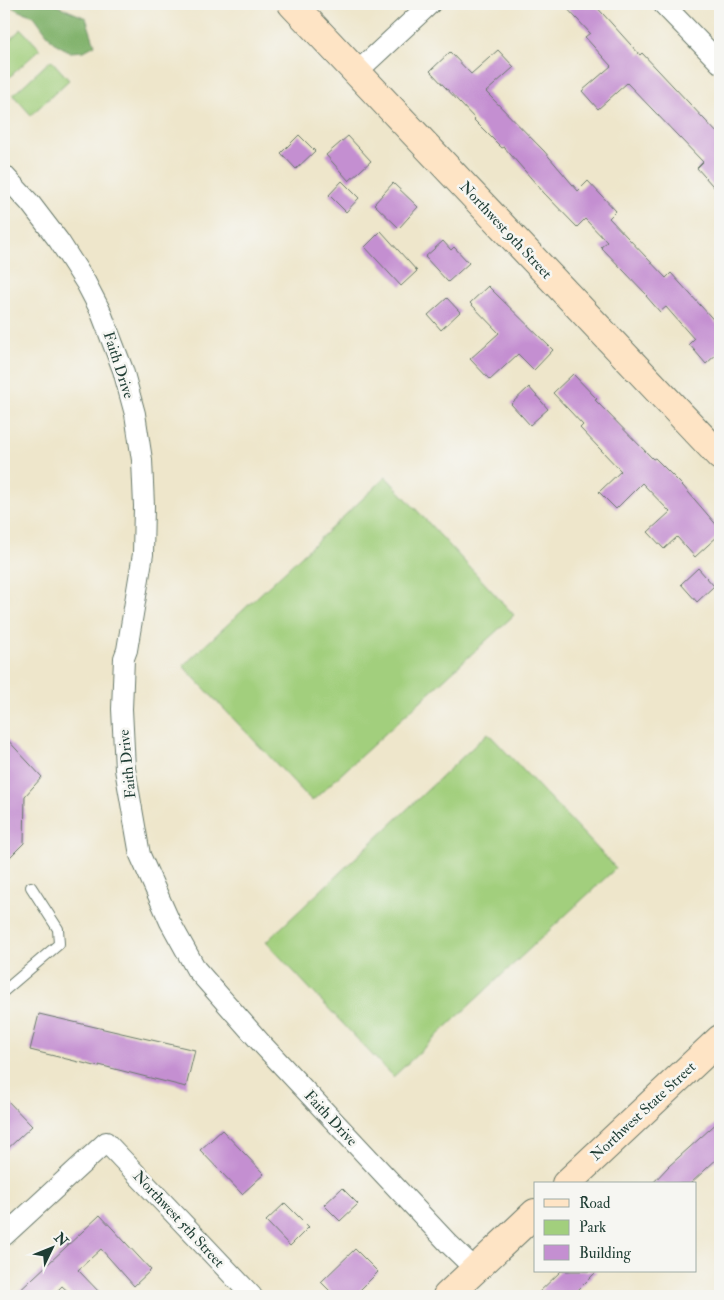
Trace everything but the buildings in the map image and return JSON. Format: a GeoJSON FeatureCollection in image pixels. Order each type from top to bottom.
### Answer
{"type":"FeatureCollection","features":[{"type":"Feature","properties":{"kind":"street","name":"Northwest 9th Street"},"geometry":{"type":"LineString","coordinates":[[292,4],[720,456]]}},
{"type":"Feature","properties":{"kind":"street"},"geometry":{"type":"LineString","coordinates":[[357,72],[430,4]]}},
{"type":"Feature","properties":{"kind":"street"},"geometry":{"type":"LineString","coordinates":[[664,4],[720,63]]}},
{"type":"Feature","properties":{"kind":"street","name":"Faith Drive"},"geometry":{"type":"LineString","coordinates":[[4,175],[30,203],[59,241],[86,283],[100,310],[123,370],[135,414],[144,487],[143,554],[127,650],[124,658],[122,709],[125,769],[140,856],[170,922],[196,969],[261,1043],[448,1242],[476,1269]]}},
{"type":"Feature","properties":{"kind":"street","name":"Northwest State Street"},"geometry":{"type":"LineString","coordinates":[[568,1182],[720,1039]]}},
{"type":"Feature","properties":{"kind":"street","name":"Northwest 5th Street"},"geometry":{"type":"LineString","coordinates":[[7,1226],[106,1142],[252,1296]]}},
{"type":"Feature","properties":{"kind":"street"},"geometry":{"type":"LineString","coordinates":[[447,1296],[534,1214]]}},
{"type":"Feature","properties":{"kind":"lane"},"geometry":{"type":"LineString","coordinates":[[4,991],[59,944],[58,929],[31,887]]}},
{"type":"Feature","properties":{"kind":"green space"},"geometry":{"type":"Polygon","coordinates":[[[7,4],[53,4],[86,18],[95,45],[84,51],[70,52],[53,42],[34,16],[7,4]]]}},
{"type":"Feature","properties":{"kind":"green space"},"geometry":{"type":"Polygon","coordinates":[[[21,29],[40,49],[4,82],[4,45],[21,29]]]}},
{"type":"Feature","properties":{"kind":"green space"},"geometry":{"type":"Polygon","coordinates":[[[51,60],[69,80],[31,115],[13,95],[51,60]]]}},
{"type":"Feature","properties":{"kind":"green space"},"geometry":{"type":"Polygon","coordinates":[[[386,477],[514,615],[312,801],[183,666],[386,477]]]}},
{"type":"Feature","properties":{"kind":"green space"},"geometry":{"type":"Polygon","coordinates":[[[488,733],[616,868],[393,1077],[266,942],[488,733]]]}}]}
